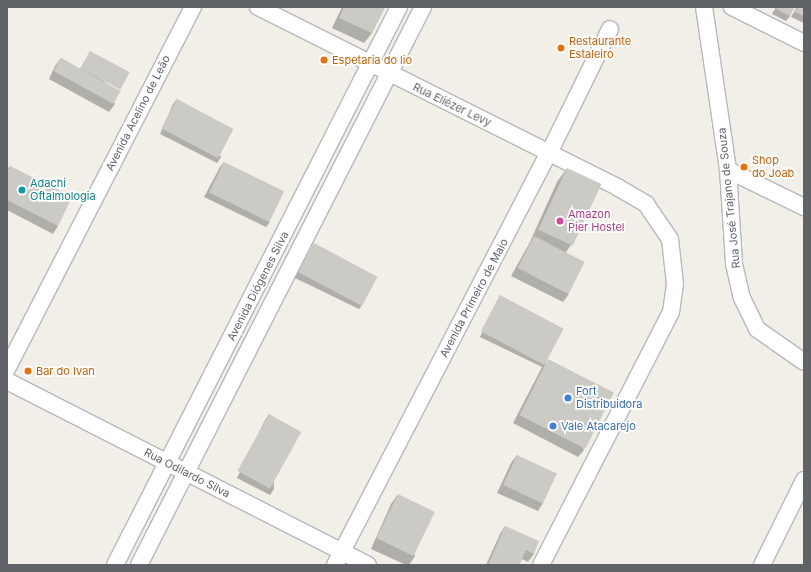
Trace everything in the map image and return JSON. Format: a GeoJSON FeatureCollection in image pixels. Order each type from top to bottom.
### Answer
{"type":"FeatureCollection","features":[{"type":"Feature","properties":{"kind":"street","name":"Avenida Acelino de Leão"},"geometry":{"type":"LineString","coordinates":[[7,369],[193,7]]}},
{"type":"Feature","properties":{"kind":"street","name":"Rua Eliézer Levy"},"geometry":{"type":"LineString","coordinates":[[258,7],[550,153],[646,204],[670,239],[675,298],[670,312],[541,565]]}},
{"type":"Feature","properties":{"kind":"street","name":"Avenida Diógenes Silva"},"geometry":{"type":"LineString","coordinates":[[115,565],[399,7]]}},
{"type":"Feature","properties":{"kind":"street","name":"Avenida Diógenes Silva"},"geometry":{"type":"LineString","coordinates":[[139,565],[423,7]]}},
{"type":"Feature","properties":{"kind":"street","name":"Rua José Trajano de Souza"},"geometry":{"type":"LineString","coordinates":[[704,7],[728,170],[734,264],[742,298],[757,329],[804,362]]}},
{"type":"Feature","properties":{"kind":"street"},"geometry":{"type":"LineString","coordinates":[[732,7],[804,43]]}},
{"type":"Feature","properties":{"kind":"street","name":"Avenida Primeiro de Maio"},"geometry":{"type":"LineString","coordinates":[[338,558],[550,153],[610,29]]}},
{"type":"Feature","properties":{"kind":"street"},"geometry":{"type":"LineString","coordinates":[[728,170],[804,207]]}},
{"type":"Feature","properties":{"kind":"street","name":"Rua Odilardo Silva"},"geometry":{"type":"LineString","coordinates":[[7,381],[186,472],[338,558],[368,565]]}},
{"type":"Feature","properties":{"kind":"street"},"geometry":{"type":"LineString","coordinates":[[762,565],[804,480]]}},
{"type":"Feature","properties":{"kind":"building"},"geometry":{"type":"Polygon","coordinates":[[[344,7],[385,7],[372,33],[339,18],[344,7]]]}},
{"type":"Feature","properties":{"kind":"building"},"geometry":{"type":"Polygon","coordinates":[[[777,7],[794,7],[790,16],[776,9],[777,7]]]}},
{"type":"Feature","properties":{"kind":"building"},"geometry":{"type":"Polygon","coordinates":[[[798,7],[804,7],[804,16],[795,12],[798,7]]]}},
{"type":"Feature","properties":{"kind":"building"},"geometry":{"type":"Polygon","coordinates":[[[90,51],[130,72],[120,90],[81,69],[90,51]]]}},
{"type":"Feature","properties":{"kind":"building"},"geometry":{"type":"Polygon","coordinates":[[[61,58],[120,91],[113,104],[54,71],[61,58]]]}},
{"type":"Feature","properties":{"kind":"building"},"geometry":{"type":"Polygon","coordinates":[[[177,99],[234,129],[218,158],[162,128],[177,99]]]}},
{"type":"Feature","properties":{"kind":"building"},"geometry":{"type":"Polygon","coordinates":[[[224,162],[284,191],[269,222],[209,193],[224,162]]]}},
{"type":"Feature","properties":{"kind":"building","name":"Adachi Oftalmologia"},"geometry":{"type":"Polygon","coordinates":[[[10,166],[72,197],[58,226],[7,200],[7,172],[10,166]]]}},
{"type":"Feature","properties":{"kind":"building","name":"Amazon Pier Hostel"},"geometry":{"type":"Polygon","coordinates":[[[567,168],[601,184],[573,246],[538,230],[567,168]]]}},
{"type":"Feature","properties":{"kind":"building"},"geometry":{"type":"Polygon","coordinates":[[[534,236],[585,262],[568,294],[518,268],[534,236]]]}},
{"type":"Feature","properties":{"kind":"building"},"geometry":{"type":"Polygon","coordinates":[[[314,243],[378,277],[362,306],[299,272],[314,243]]]}},
{"type":"Feature","properties":{"kind":"building"},"geometry":{"type":"Polygon","coordinates":[[[500,295],[564,329],[544,365],[481,331],[500,295]]]}},
{"type":"Feature","properties":{"kind":"building"},"geometry":{"type":"Polygon","coordinates":[[[548,359],[614,393],[585,449],[519,415],[548,359]]]}},
{"type":"Feature","properties":{"kind":"building"},"geometry":{"type":"Polygon","coordinates":[[[269,414],[301,432],[270,489],[237,471],[269,414]]]}},
{"type":"Feature","properties":{"kind":"building"},"geometry":{"type":"Polygon","coordinates":[[[517,455],[557,474],[543,504],[503,485],[517,455]]]}},
{"type":"Feature","properties":{"kind":"building"},"geometry":{"type":"Polygon","coordinates":[[[398,494],[435,512],[413,556],[377,538],[398,494]]]}},
{"type":"Feature","properties":{"kind":"building"},"geometry":{"type":"Polygon","coordinates":[[[505,526],[539,541],[534,554],[526,550],[519,565],[488,565],[505,526]]]}},
{"type":"Feature","properties":{"kind":"place","name":"Restaurante Estaleiro"},"geometry":{"type":"Point","coordinates":[561,48]}},
{"type":"Feature","properties":{"kind":"place","name":"Espetaria do lio"},"geometry":{"type":"Point","coordinates":[324,60]}},
{"type":"Feature","properties":{"kind":"place","name":"Shop do Joab"},"geometry":{"type":"Point","coordinates":[744,167]}},
{"type":"Feature","properties":{"kind":"place","name":"Adachi Oftalmologia"},"geometry":{"type":"Point","coordinates":[22,190]}},
{"type":"Feature","properties":{"kind":"place","name":"Amazon Pier Hostel"},"geometry":{"type":"Point","coordinates":[560,221]}},
{"type":"Feature","properties":{"kind":"place","name":"Bar do Ivan"},"geometry":{"type":"Point","coordinates":[28,371]}},
{"type":"Feature","properties":{"kind":"place","name":"Fort Distribuidora"},"geometry":{"type":"Point","coordinates":[568,398]}},
{"type":"Feature","properties":{"kind":"place","name":"Vale Atacarejo"},"geometry":{"type":"Point","coordinates":[553,426]}}]}
